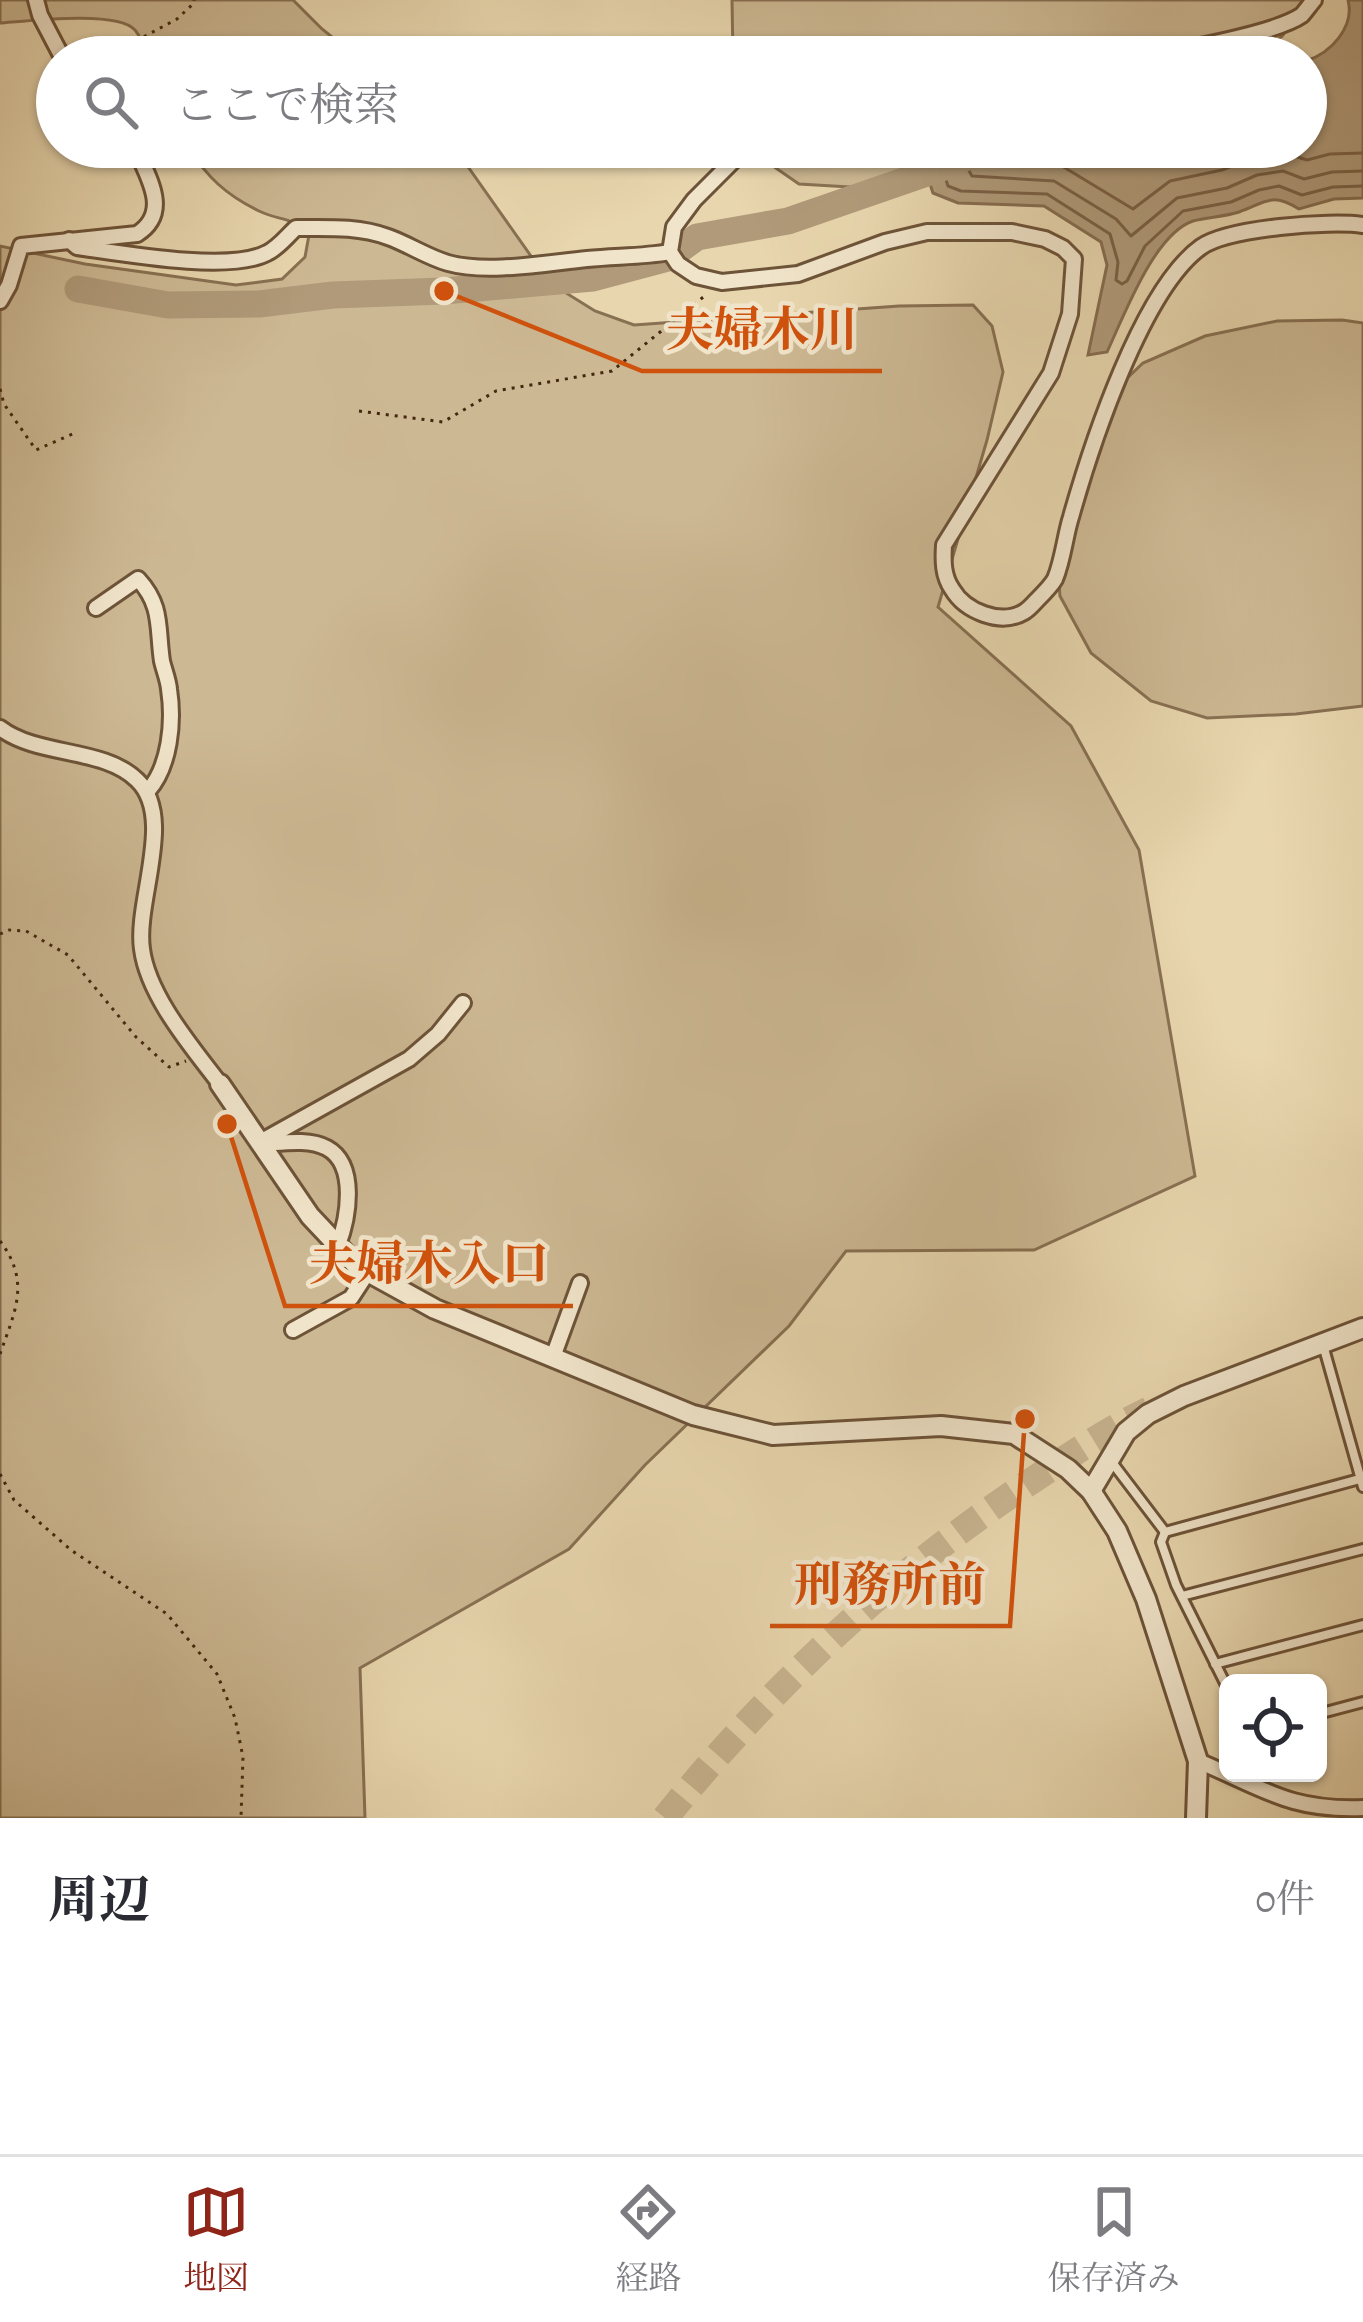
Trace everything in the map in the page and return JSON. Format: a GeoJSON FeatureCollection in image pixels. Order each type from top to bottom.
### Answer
{"type":"FeatureCollection","features":[{"type":"Feature","properties":{"kind":"street"},"geometry":{"type":"LineString","coordinates":[[36,0],[51,36]]}},
{"type":"Feature","properties":{"kind":"street"},"geometry":{"type":"LineString","coordinates":[[1237,36],[1302,14],[1314,0]]}},
{"type":"Feature","properties":{"kind":"street"},"geometry":{"type":"LineString","coordinates":[[0,301],[21,246],[137,234],[149,226],[156,212],[144,168]]}},
{"type":"Feature","properties":{"kind":"street"},"geometry":{"type":"LineString","coordinates":[[726,168],[674,227],[670,252],[696,277],[722,282],[798,274],[927,232],[1012,232],[1045,238],[1074,259],[1070,314],[1051,374],[944,545],[943,567],[951,589],[970,610],[1000,617],[1022,614],[1054,581],[1115,388],[1161,290],[1184,260],[1207,242],[1247,232],[1342,222],[1363,225]]}},
{"type":"Feature","properties":{"kind":"street"},"geometry":{"type":"LineString","coordinates":[[69,240],[77,247],[148,257],[241,262],[268,253],[296,228],[349,228],[386,236],[448,263],[471,266],[531,266],[670,252]]}},
{"type":"Feature","properties":{"kind":"street"},"geometry":{"type":"LineString","coordinates":[[96,608],[138,579],[157,606],[170,692],[170,736],[160,777],[148,791]]}},
{"type":"Feature","properties":{"kind":"street"},"geometry":{"type":"LineString","coordinates":[[0,728],[14,739],[95,759],[131,774],[148,791],[154,833],[140,917],[142,953],[164,1007],[310,1216],[357,1266],[436,1309],[693,1415],[773,1435],[941,1426],[1014,1434],[1068,1469],[1091,1491],[1118,1531],[1146,1599],[1198,1761],[1196,1818]]}},
{"type":"Feature","properties":{"kind":"street"},"geometry":{"type":"LineString","coordinates":[[260,1143],[409,1059],[463,1003]]}},
{"type":"Feature","properties":{"kind":"street"},"geometry":{"type":"LineString","coordinates":[[260,1143],[329,1148],[343,1164],[348,1186],[338,1245]]}},
{"type":"Feature","properties":{"kind":"street"},"geometry":{"type":"LineString","coordinates":[[293,1330],[351,1298],[368,1272]]}},
{"type":"Feature","properties":{"kind":"street"},"geometry":{"type":"LineString","coordinates":[[553,1358],[580,1283]]}},
{"type":"Feature","properties":{"kind":"street"},"geometry":{"type":"LineString","coordinates":[[1091,1491],[1126,1432],[1148,1414],[1363,1328]]}},
{"type":"Feature","properties":{"kind":"street"},"geometry":{"type":"LineString","coordinates":[[1198,1761],[1271,1796],[1332,1814],[1363,1808]]}},
{"type":"Feature","properties":{"kind":"lane"},"geometry":{"type":"LineString","coordinates":[[1165,1532],[1362,1481],[1323,1343]]}},
{"type":"Feature","properties":{"kind":"lane"},"geometry":{"type":"LineString","coordinates":[[1110,1460],[1165,1532]]}},
{"type":"Feature","properties":{"kind":"lane"},"geometry":{"type":"LineString","coordinates":[[1165,1532],[1161,1542],[1220,1674]]}},
{"type":"Feature","properties":{"kind":"lane"},"geometry":{"type":"LineString","coordinates":[[1182,1596],[1363,1549]]}},
{"type":"Feature","properties":{"kind":"lane"},"geometry":{"type":"LineString","coordinates":[[1215,1664],[1363,1625]]}},
{"type":"Feature","properties":{"kind":"lane"},"geometry":{"type":"LineString","coordinates":[[1327,1712],[1363,1702]]}},
{"type":"Feature","properties":{"kind":"path"},"geometry":{"type":"LineString","coordinates":[[145,36],[177,19],[194,0]]}},
{"type":"Feature","properties":{"kind":"path"},"geometry":{"type":"LineString","coordinates":[[359,411],[443,422],[496,391],[612,370],[722,282]]}},
{"type":"Feature","properties":{"kind":"path"},"geometry":{"type":"LineString","coordinates":[[0,389],[4,404],[36,449],[77,432]]}},
{"type":"Feature","properties":{"kind":"path"},"geometry":{"type":"LineString","coordinates":[[0,934],[26,931],[68,955],[136,1037],[169,1067],[199,1055]]}},
{"type":"Feature","properties":{"kind":"path"},"geometry":{"type":"LineString","coordinates":[[0,1241],[13,1258],[20,1299],[0,1354]]}},
{"type":"Feature","properties":{"kind":"path"},"geometry":{"type":"LineString","coordinates":[[0,1474],[14,1500],[71,1550],[167,1614],[217,1674],[235,1718],[243,1757],[241,1818]]}},
{"type":"Feature","properties":{"kind":"shaded area"},"geometry":{"type":"Polygon","coordinates":[[[0,0],[293,0],[331,36],[138,36],[125,24],[111,20],[71,18],[0,23],[0,0]]]}},
{"type":"Feature","properties":{"kind":"shaded area"},"geometry":{"type":"Polygon","coordinates":[[[732,0],[1305,0],[1282,36],[733,36],[732,0]]]}},
{"type":"Feature","properties":{"kind":"shaded area"},"geometry":{"type":"Polygon","coordinates":[[[204,168],[469,168],[550,283],[595,311],[634,325],[973,305],[992,326],[1003,372],[938,607],[1071,726],[1139,850],[1195,1176],[1034,1250],[846,1251],[789,1326],[645,1465],[569,1549],[360,1668],[365,1818],[0,1818],[0,246],[85,264],[236,285],[282,279],[305,257],[309,235],[227,192],[204,168]]]}},
{"type":"Feature","properties":{"kind":"shaded area"},"geometry":{"type":"Polygon","coordinates":[[[776,168],[982,168],[941,180],[850,187],[799,184],[776,168]]]}},
{"type":"Feature","properties":{"kind":"shaded area"},"geometry":{"type":"Polygon","coordinates":[[[1277,321],[1363,323],[1363,706],[1207,718],[1151,701],[1091,653],[1060,596],[1056,547],[1071,498],[1119,386],[1143,363],[1205,336],[1277,321]]]}},
{"type":"Feature","properties":{"kind":"water"},"geometry":{"type":"Polygon","coordinates":[[[1348,0],[1363,0],[1363,198],[1334,199],[1299,209],[1269,200],[1179,229],[1153,259],[1107,352],[1088,355],[1107,265],[1101,242],[1044,206],[958,203],[933,193],[930,184],[939,168],[1327,168],[1327,49],[1339,38],[1348,0]]]}},
{"type":"Feature","properties":{"kind":"waterway"},"geometry":{"type":"LineString","coordinates":[[78,289],[168,305],[259,304],[593,278],[668,258],[697,237],[788,221],[941,168]]}},
{"type":"Feature","properties":{"kind":"tunnel"},"geometry":{"type":"LineString","coordinates":[[665,1818],[790,1679],[881,1594],[1030,1482],[1149,1410]]}},
{"type":"Feature","properties":{"kind":"place","name":"夫婦木川"},"geometry":{"type":"Point","coordinates":[444,291]}},
{"type":"Feature","properties":{"kind":"place","name":"夫婦木入口"},"geometry":{"type":"Point","coordinates":[227,1124]}},
{"type":"Feature","properties":{"kind":"place","name":"刑務所前"},"geometry":{"type":"Point","coordinates":[1025,1419]}}]}
